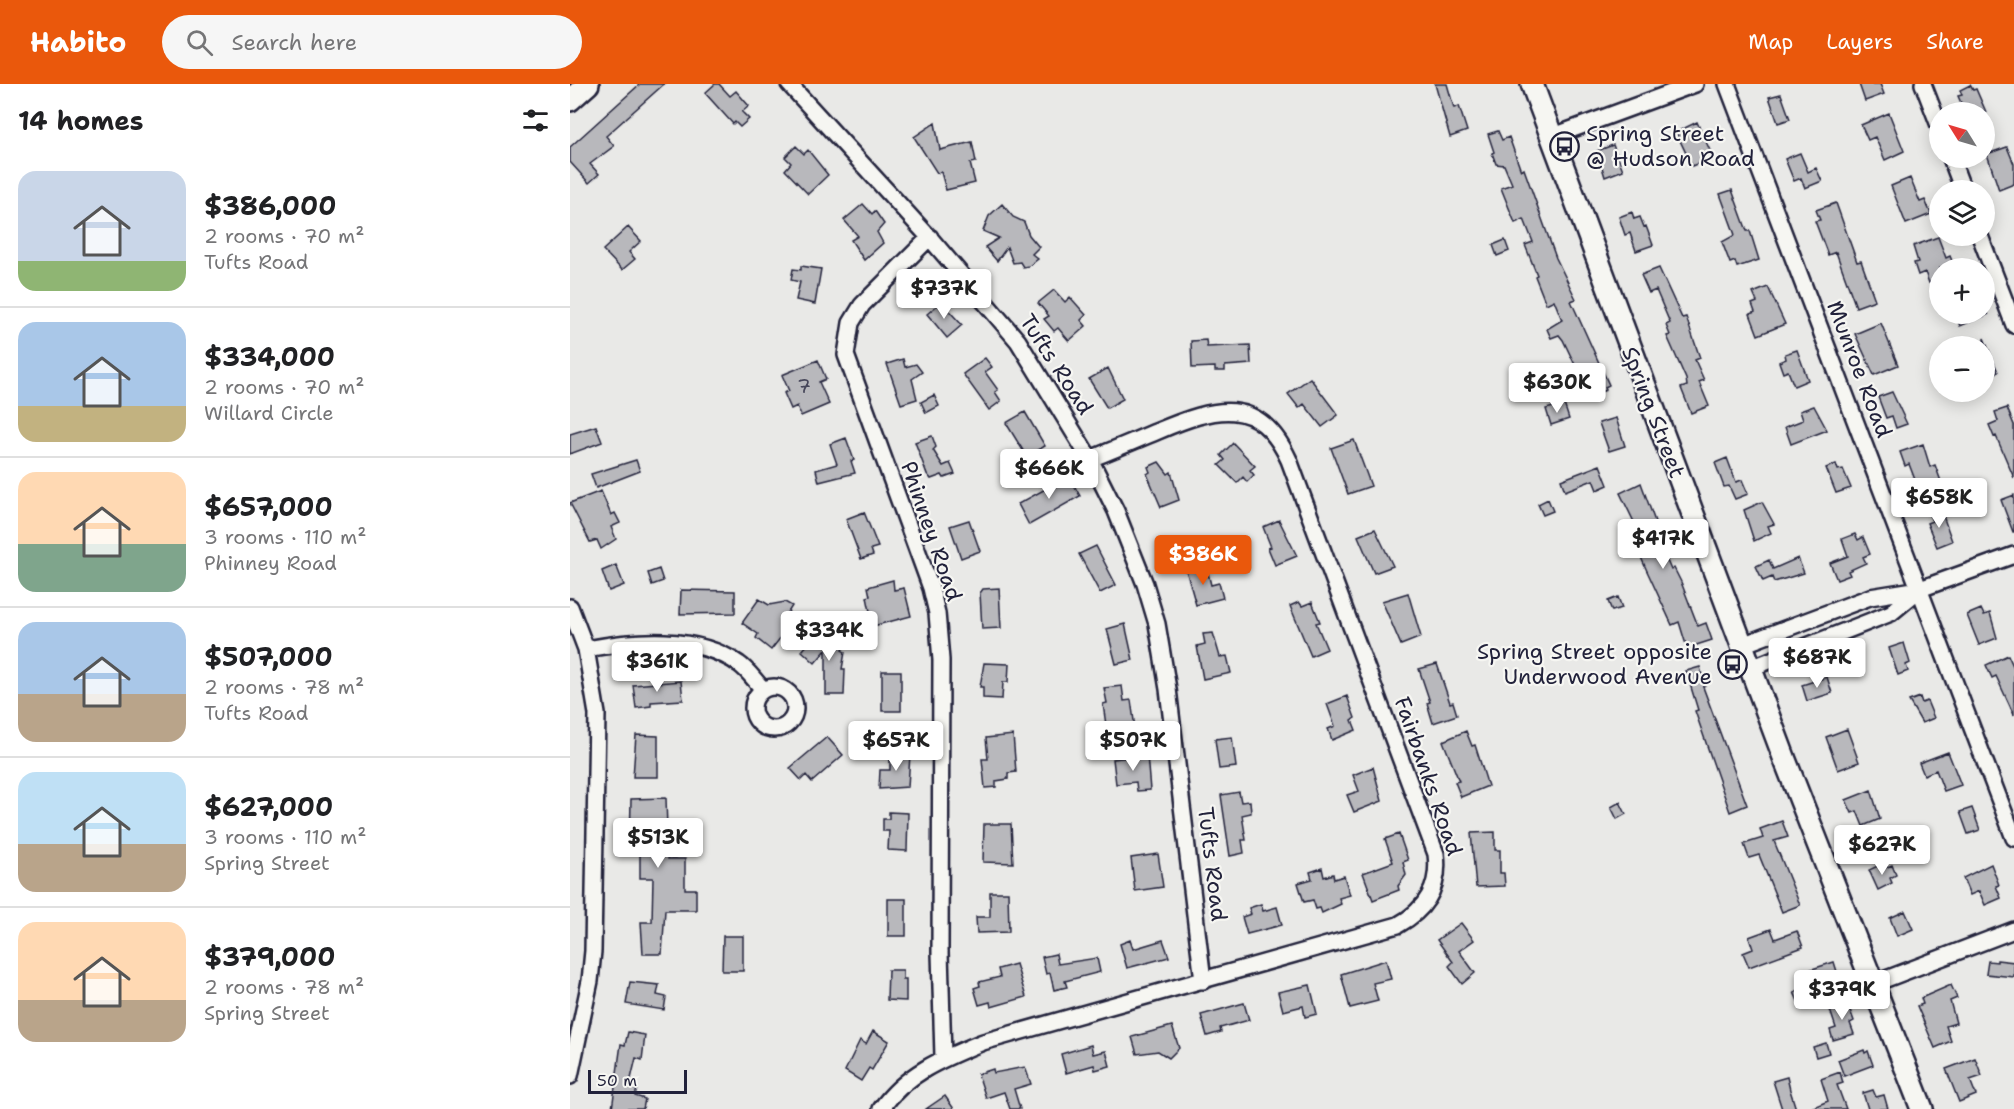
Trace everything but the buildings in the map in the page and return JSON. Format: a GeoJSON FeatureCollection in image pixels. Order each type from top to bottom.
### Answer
{"type":"FeatureCollection","features":[{"type":"Feature","properties":{"kind":"main road"},"geometry":{"type":"LineString","coordinates":[[570,100],[588,84]]}},
{"type":"Feature","properties":{"kind":"main road","name":"Spring Street"},"geometry":{"type":"LineString","coordinates":[[1532,84],[1742,645],[1922,1109]]}},
{"type":"Feature","properties":{"kind":"street","name":"Tufts Road"},"geometry":{"type":"LineString","coordinates":[[789,84],[930,237],[1018,341],[1090,459],[1116,511],[1145,584],[1157,624],[1168,689],[1203,981]]}},
{"type":"Feature","properties":{"kind":"street"},"geometry":{"type":"LineString","coordinates":[[1551,137],[1695,84]]}},
{"type":"Feature","properties":{"kind":"street","name":"Munroe Road"},"geometry":{"type":"LineString","coordinates":[[1727,84],[2014,838]]}},
{"type":"Feature","properties":{"kind":"street"},"geometry":{"type":"LineString","coordinates":[[1923,84],[1930,102]]}},
{"type":"Feature","properties":{"kind":"street","name":"Phinney Road"},"geometry":{"type":"LineString","coordinates":[[930,237],[862,305],[851,323],[846,356],[899,496],[937,613],[941,660],[940,952],[943,1057]]}},
{"type":"Feature","properties":{"kind":"street"},"geometry":{"type":"LineString","coordinates":[[1984,246],[2014,325]]}},
{"type":"Feature","properties":{"kind":"street","name":"Fairbanks Road"},"geometry":{"type":"LineString","coordinates":[[881,1109],[901,1087],[943,1057],[983,1042],[1365,936],[1412,917],[1429,899],[1438,870],[1436,854],[1289,460],[1272,430],[1244,412],[1230,410],[1208,412],[1090,459]]}},
{"type":"Feature","properties":{"kind":"street"},"geometry":{"type":"LineString","coordinates":[[1742,645],[1870,597],[1920,589],[2014,555]]}},
{"type":"Feature","properties":{"kind":"street"},"geometry":{"type":"LineString","coordinates":[[1751,668],[1891,613],[1920,589]]}},
{"type":"Feature","properties":{"kind":"street"},"geometry":{"type":"LineString","coordinates":[[570,607],[586,649],[597,714],[595,913],[590,981],[574,1036],[570,1076]]}},
{"type":"Feature","properties":{"kind":"street"},"geometry":{"type":"LineString","coordinates":[[586,649],[614,644],[661,642],[714,650],[741,665],[762,688]]}},
{"type":"Feature","properties":{"kind":"street"},"geometry":{"type":"LineString","coordinates":[[1873,984],[2014,930]]}},
{"type":"Feature","properties":{"kind":"place","name":"Spring Street @ Hudson Road"},"geometry":{"type":"Point","coordinates":[1565,146]}},
{"type":"Feature","properties":{"kind":"place","name":"Spring Street opposite Underwood Avenue"},"geometry":{"type":"Point","coordinates":[1733,664]}}]}
